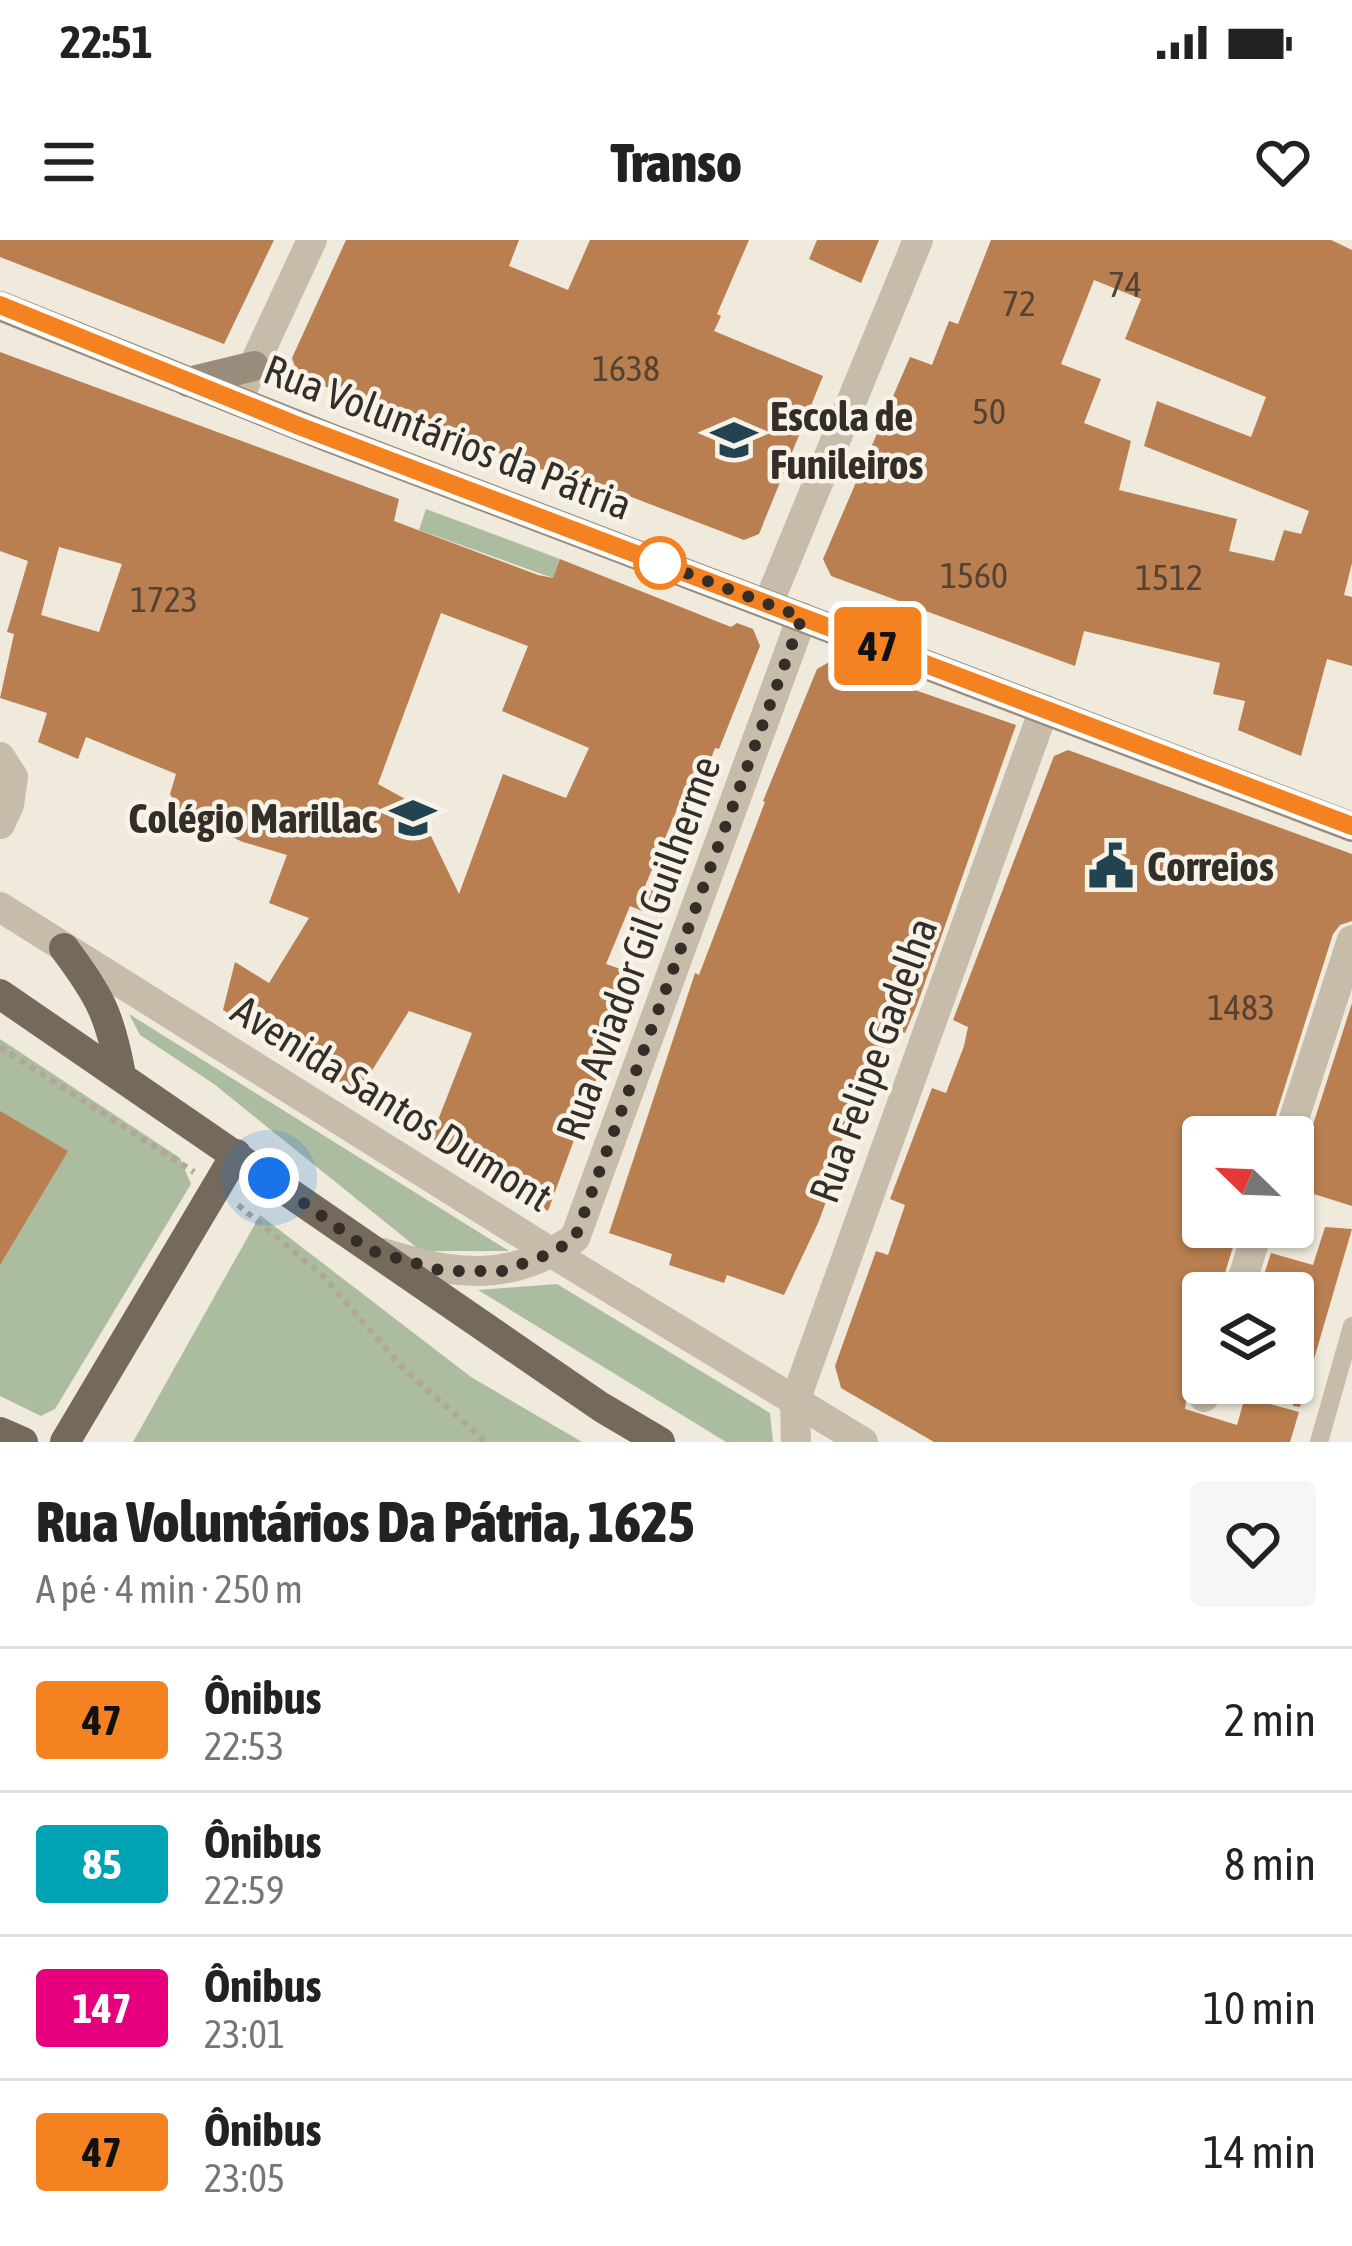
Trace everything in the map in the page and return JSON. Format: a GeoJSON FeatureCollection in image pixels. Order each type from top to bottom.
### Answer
{"type":"FeatureCollection","features":[{"type":"Feature","properties":{"kind":"main road","name":"Rua Voluntários da Pátria"},"geometry":{"type":"LineString","coordinates":[[0,305],[237,401],[1352,826]]}},
{"type":"Feature","properties":{"kind":"main road","name":"Rua Voluntários da Pátria"},"geometry":{"type":"LineString","coordinates":[[188,382],[254,366]]}},
{"type":"Feature","properties":{"kind":"main road"},"geometry":{"type":"LineString","coordinates":[[64,948],[97,993],[111,1022],[121,1075]]}},
{"type":"Feature","properties":{"kind":"main road"},"geometry":{"type":"LineString","coordinates":[[0,994],[369,1250],[660,1442]]}},
{"type":"Feature","properties":{"kind":"main road"},"geometry":{"type":"LineString","coordinates":[[65,1442],[236,1154]]}},
{"type":"Feature","properties":{"kind":"main road"},"geometry":{"type":"LineString","coordinates":[[0,1432],[22,1442]]}},
{"type":"Feature","properties":{"kind":"street"},"geometry":{"type":"LineString","coordinates":[[237,401],[312,240]]}},
{"type":"Feature","properties":{"kind":"street"},"geometry":{"type":"LineString","coordinates":[[768,604],[918,240]]}},
{"type":"Feature","properties":{"kind":"street","name":"Rua Aviador Gil Guilherme"},"geometry":{"type":"LineString","coordinates":[[552,1253],[575,1238],[590,1201],[802,617]]}},
{"type":"Feature","properties":{"kind":"street","name":"Rua Felipe Gadelha"},"geometry":{"type":"LineString","coordinates":[[796,1442],[795,1401],[1044,710]]}},
{"type":"Feature","properties":{"kind":"street"},"geometry":{"type":"LineString","coordinates":[[0,757],[13,776],[9,806],[0,824]]}},
{"type":"Feature","properties":{"kind":"street","name":"Avenida Santos Dumont"},"geometry":{"type":"LineString","coordinates":[[0,907],[863,1442]]}},
{"type":"Feature","properties":{"kind":"street"},"geometry":{"type":"LineString","coordinates":[[1295,1116],[1352,940]]}},
{"type":"Feature","properties":{"kind":"street"},"geometry":{"type":"LineString","coordinates":[[369,1250],[443,1271],[502,1271],[552,1253]]}},
{"type":"Feature","properties":{"kind":"lane"},"geometry":{"type":"LineString","coordinates":[[1319,1442],[1352,1326]]}},
{"type":"Feature","properties":{"kind":"path"},"geometry":{"type":"LineString","coordinates":[[0,1047],[215,1186],[322,1275],[403,1368],[485,1442]]}},
{"type":"Feature","properties":{"kind":"green space"},"geometry":{"type":"Polygon","coordinates":[[[426,509],[560,559],[553,578],[419,530],[426,509]]]}},
{"type":"Feature","properties":{"kind":"green space"},"geometry":{"type":"Polygon","coordinates":[[[129,1014],[509,1251],[421,1251],[214,1084],[140,1035],[129,1014]]]}},
{"type":"Feature","properties":{"kind":"green space"},"geometry":{"type":"Polygon","coordinates":[[[0,1039],[180,1158],[191,1184],[55,1409],[41,1416],[0,1396],[0,1039]]]}},
{"type":"Feature","properties":{"kind":"green space"},"geometry":{"type":"Polygon","coordinates":[[[260,1215],[471,1377],[582,1442],[133,1442],[260,1215]]]}},
{"type":"Feature","properties":{"kind":"green space"},"geometry":{"type":"Polygon","coordinates":[[[557,1284],[770,1413],[773,1442],[726,1442],[478,1290],[557,1284]]]}},
{"type":"Feature","properties":{"kind":"building"},"geometry":{"type":"Polygon","coordinates":[[[0,240],[274,240],[224,344],[0,257],[0,240]]]}},
{"type":"Feature","properties":{"kind":"building"},"geometry":{"type":"Polygon","coordinates":[[[346,240],[519,240],[509,266],[568,290],[590,240],[749,240],[714,331],[823,376],[759,534],[744,540],[558,469],[556,475],[298,376],[292,358],[346,240]]]}},
{"type":"Feature","properties":{"kind":"building"},"geometry":{"type":"Polygon","coordinates":[[[817,240],[879,240],[861,283],[809,259],[817,240]]]}},
{"type":"Feature","properties":{"kind":"building"},"geometry":{"type":"Polygon","coordinates":[[[991,240],[1331,240],[1352,250],[1352,563],[1344,595],[1352,597],[1352,666],[1327,659],[1301,756],[1238,730],[1245,701],[1213,694],[1220,663],[1084,631],[1075,666],[831,576],[823,559],[910,357],[932,365],[949,321],[958,324],[991,240]],[[1094,280],[1061,364],[1101,379],[1084,423],[1131,441],[1119,490],[1237,519],[1229,551],[1274,561],[1284,530],[1301,534],[1309,511],[1144,446],[1157,401],[1251,437],[1266,397],[1125,339],[1141,299],[1094,280]]]}},
{"type":"Feature","properties":{"kind":"building"},"geometry":{"type":"Polygon","coordinates":[[[0,352],[399,499],[394,521],[538,575],[553,578],[560,559],[731,627],[737,623],[753,629],[760,646],[719,749],[715,748],[694,805],[681,800],[645,886],[665,894],[657,917],[630,906],[606,964],[635,974],[548,1211],[526,1197],[530,1185],[431,1138],[472,1033],[409,1011],[358,1093],[223,1010],[235,962],[269,983],[309,918],[269,903],[287,855],[243,842],[181,814],[170,794],[176,774],[86,737],[78,759],[38,742],[47,713],[0,698],[14,634],[7,632],[28,561],[0,551],[0,352]],[[59,547],[41,615],[99,632],[122,564],[59,547]],[[441,613],[378,784],[416,805],[459,894],[503,774],[566,798],[589,748],[502,711],[528,646],[441,613]]]}},
{"type":"Feature","properties":{"kind":"building"},"geometry":{"type":"Polygon","coordinates":[[[831,661],[1016,725],[917,1005],[905,1033],[891,1028],[856,1119],[850,1116],[819,1221],[784,1295],[727,1275],[724,1283],[669,1265],[672,1254],[609,1233],[695,973],[699,975],[817,669],[831,661]]]}},
{"type":"Feature","properties":{"kind":"building"},"geometry":{"type":"Polygon","coordinates":[[[1068,750],[1352,854],[1352,921],[1333,934],[1276,1116],[1182,1116],[1182,1248],[1233,1248],[1225,1272],[1182,1272],[1182,1404],[1185,1409],[1237,1425],[1243,1404],[1270,1404],[1299,1412],[1290,1442],[934,1442],[841,1388],[835,1366],[876,1251],[888,1255],[905,1205],[890,1199],[932,1088],[946,1093],[964,1046],[968,1027],[953,1020],[1054,756],[1068,750]]]}},
{"type":"Feature","properties":{"kind":"building"},"geometry":{"type":"Polygon","coordinates":[[[1352,1003],[1352,1206],[1314,1194],[1314,1121],[1352,1003]]]}},
{"type":"Feature","properties":{"kind":"building"},"geometry":{"type":"Polygon","coordinates":[[[0,1111],[68,1151],[0,1265],[0,1111]]]}},
{"type":"Feature","properties":{"kind":"building"},"geometry":{"type":"Polygon","coordinates":[[[1325,1227],[1352,1229],[1314,1359],[1314,1272],[1265,1272],[1271,1253],[1313,1265],[1325,1227]]]}},
{"type":"Feature","properties":{"kind":"bus line","name":"47"},"geometry":{"type":"LineString","coordinates":[[0,305],[299,426],[1352,826]]}},
{"type":"Feature","properties":{"kind":"place","name":"Escola de Funileiros"},"geometry":{"type":"Point","coordinates":[734,440]}},
{"type":"Feature","properties":{"kind":"place","name":"Colégio Marillac"},"geometry":{"type":"Point","coordinates":[413,818]}},
{"type":"Feature","properties":{"kind":"place","name":"Correios"},"geometry":{"type":"Point","coordinates":[1111,866]}},
{"type":"Feature","properties":{"kind":"route"},"geometry":{"type":"LineString","coordinates":[[269,1178],[369,1250],[443,1271],[502,1271],[552,1253],[575,1238],[802,617],[660,563]]}}]}
